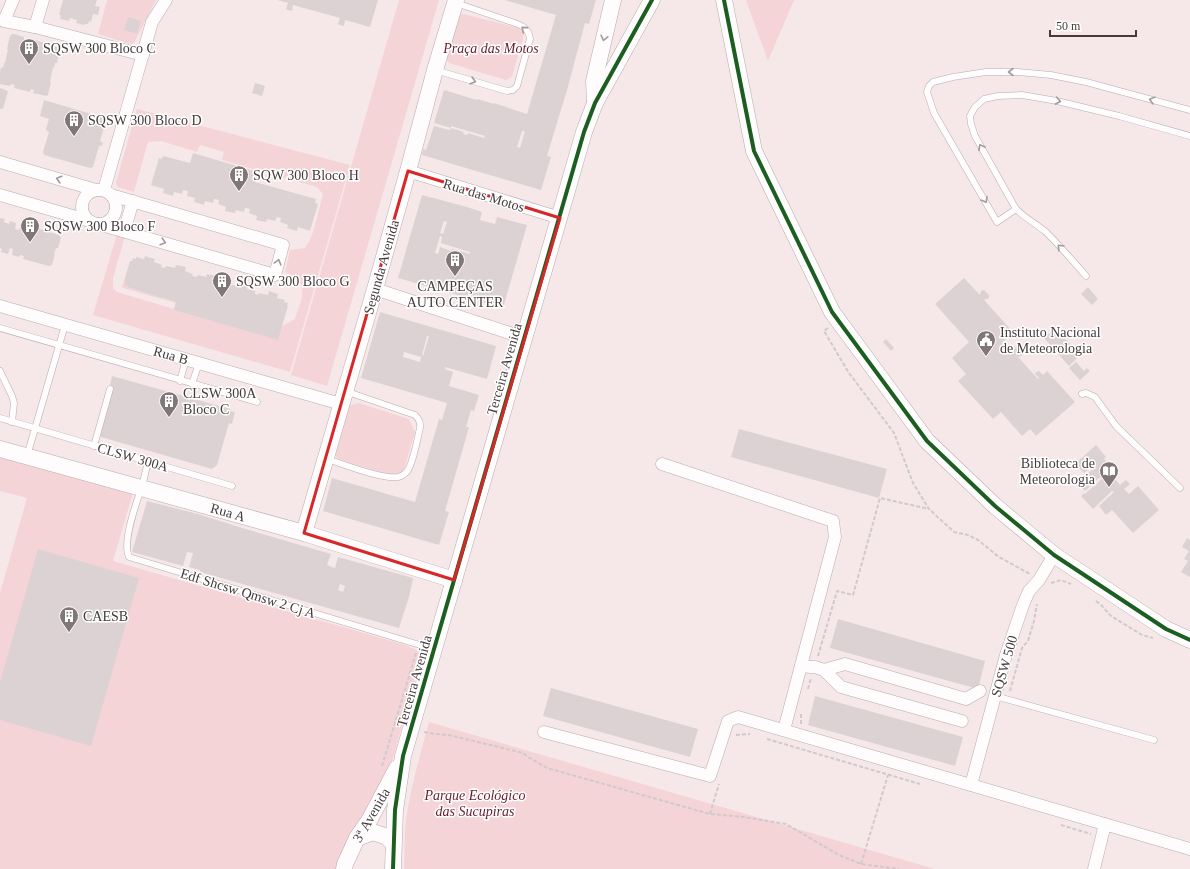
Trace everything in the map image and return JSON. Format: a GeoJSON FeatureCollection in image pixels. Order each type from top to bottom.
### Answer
{"type":"FeatureCollection","features":[{"type":"Feature","properties":{"kind":"street"},"geometry":{"type":"LineString","coordinates":[[13,0],[4,21],[35,27],[143,56]]}},
{"type":"Feature","properties":{"kind":"street"},"geometry":{"type":"LineString","coordinates":[[35,27],[43,0]]}},
{"type":"Feature","properties":{"kind":"street"},"geometry":{"type":"LineString","coordinates":[[104,192],[152,22],[166,0]]}},
{"type":"Feature","properties":{"kind":"street","name":"Terceira Avenida"},"geometry":{"type":"LineString","coordinates":[[595,103],[594,81],[613,0]]}},
{"type":"Feature","properties":{"kind":"street","name":"Terceira Avenida"},"geometry":{"type":"LineString","coordinates":[[403,756],[584,132],[595,103],[652,0]]}},
{"type":"Feature","properties":{"kind":"street"},"geometry":{"type":"LineString","coordinates":[[724,0],[754,151],[832,312],[927,441],[995,506],[1054,555],[1166,629],[1190,640]]}},
{"type":"Feature","properties":{"kind":"street","name":"Segunda Avenida"},"geometry":{"type":"LineString","coordinates":[[304,533],[455,2]]}},
{"type":"Feature","properties":{"kind":"street"},"geometry":{"type":"LineString","coordinates":[[0,162],[283,245],[274,275],[0,195]]}},
{"type":"Feature","properties":{"kind":"street","name":"Rua das Motos"},"geometry":{"type":"LineString","coordinates":[[408,171],[560,218]]}},
{"type":"Feature","properties":{"kind":"street"},"geometry":{"type":"LineString","coordinates":[[104,192],[116,202],[116,210],[113,217],[106,222],[94,222],[85,215],[82,208],[84,200],[89,193],[104,192]]}},
{"type":"Feature","properties":{"kind":"street"},"geometry":{"type":"LineString","coordinates":[[124,231],[133,201]]}},
{"type":"Feature","properties":{"kind":"street"},"geometry":{"type":"LineString","coordinates":[[374,289],[525,338]]}},
{"type":"Feature","properties":{"kind":"street","name":"Rua B"},"geometry":{"type":"LineString","coordinates":[[0,306],[199,363],[343,397]]}},
{"type":"Feature","properties":{"kind":"street","name":"Rua A"},"geometry":{"type":"LineString","coordinates":[[0,449],[304,533],[454,580]]}},
{"type":"Feature","properties":{"kind":"street"},"geometry":{"type":"LineString","coordinates":[[662,464],[833,521],[835,536],[784,730]]}},
{"type":"Feature","properties":{"kind":"street","name":"SQSW 500"},"geometry":{"type":"LineString","coordinates":[[971,785],[1006,655],[1023,605],[1029,591],[1039,580],[1054,555]]}},
{"type":"Feature","properties":{"kind":"street"},"geometry":{"type":"LineString","coordinates":[[801,666],[819,668],[845,664],[966,699],[980,691]]}},
{"type":"Feature","properties":{"kind":"street"},"geometry":{"type":"LineString","coordinates":[[819,668],[841,687],[962,721]]}},
{"type":"Feature","properties":{"kind":"street"},"geometry":{"type":"LineString","coordinates":[[544,732],[710,776],[728,720],[738,717],[1190,849]]}},
{"type":"Feature","properties":{"kind":"street","name":"3ª Avenida"},"geometry":{"type":"LineString","coordinates":[[344,869],[356,838],[370,819],[403,756]]}},
{"type":"Feature","properties":{"kind":"street","name":"3ª Avenida"},"geometry":{"type":"LineString","coordinates":[[393,869],[395,810],[403,756]]}},
{"type":"Feature","properties":{"kind":"street"},"geometry":{"type":"LineString","coordinates":[[1094,869],[1105,824]]}},
{"type":"Feature","properties":{"kind":"street"},"geometry":{"type":"LineString","coordinates":[[356,838],[373,832],[387,837],[393,843]]}},
{"type":"Feature","properties":{"kind":"lane"},"geometry":{"type":"LineString","coordinates":[[435,70],[507,91],[513,90],[517,86],[530,39],[527,30],[520,25],[455,2]]}},
{"type":"Feature","properties":{"kind":"lane"},"geometry":{"type":"LineString","coordinates":[[1016,209],[997,222],[934,113],[927,92],[929,86],[933,82],[953,77],[986,72],[1018,72],[1051,75],[1086,82],[1190,110]]}},
{"type":"Feature","properties":{"kind":"lane"},"geometry":{"type":"LineString","coordinates":[[1086,276],[1044,231],[1016,209],[975,136],[970,116],[975,107],[984,99],[998,96],[1022,95],[1057,100],[1190,136]]}},
{"type":"Feature","properties":{"kind":"lane"},"geometry":{"type":"LineString","coordinates":[[27,457],[65,325]]}},
{"type":"Feature","properties":{"kind":"lane"},"geometry":{"type":"LineString","coordinates":[[0,328],[257,402]]}},
{"type":"Feature","properties":{"kind":"lane"},"geometry":{"type":"LineString","coordinates":[[180,381],[186,359]]}},
{"type":"Feature","properties":{"kind":"lane"},"geometry":{"type":"LineString","coordinates":[[192,384],[199,363]]}},
{"type":"Feature","properties":{"kind":"lane"},"geometry":{"type":"LineString","coordinates":[[0,371],[14,403],[12,422]]}},
{"type":"Feature","properties":{"kind":"lane"},"geometry":{"type":"LineString","coordinates":[[94,446],[110,389]]}},
{"type":"Feature","properties":{"kind":"lane"},"geometry":{"type":"LineString","coordinates":[[1082,394],[1086,393],[1095,397],[1116,426],[1180,488]]}},
{"type":"Feature","properties":{"kind":"lane"},"geometry":{"type":"LineString","coordinates":[[325,458],[375,474],[391,477],[403,475],[408,470],[410,465],[420,428],[418,418],[415,415],[343,397]]}},
{"type":"Feature","properties":{"kind":"lane","name":"CLSW 300A"},"geometry":{"type":"LineString","coordinates":[[0,418],[232,486]]}},
{"type":"Feature","properties":{"kind":"lane"},"geometry":{"type":"LineString","coordinates":[[141,487],[148,461]]}},
{"type":"Feature","properties":{"kind":"lane","name":"Edf Shcsw Qmsw 2 Cj A"},"geometry":{"type":"LineString","coordinates":[[141,487],[129,532],[127,544],[129,557],[435,649]]}},
{"type":"Feature","properties":{"kind":"lane"},"geometry":{"type":"LineString","coordinates":[[995,696],[1154,740]]}},
{"type":"Feature","properties":{"kind":"path"},"geometry":{"type":"LineString","coordinates":[[831,326],[824,331],[848,373],[894,433],[913,483],[928,509],[954,532],[968,535],[978,540],[999,557],[1033,576]]}},
{"type":"Feature","properties":{"kind":"path"},"geometry":{"type":"LineString","coordinates":[[807,693],[819,668],[837,591],[853,595],[880,498],[928,509]]}},
{"type":"Feature","properties":{"kind":"path"},"geometry":{"type":"LineString","coordinates":[[1046,585],[1061,580],[1075,585]]}},
{"type":"Feature","properties":{"kind":"path"},"geometry":{"type":"LineString","coordinates":[[1008,699],[1022,648],[1028,641],[1038,600]]}},
{"type":"Feature","properties":{"kind":"path"},"geometry":{"type":"LineString","coordinates":[[1096,600],[1111,616],[1142,635],[1154,638]]}},
{"type":"Feature","properties":{"kind":"path"},"geometry":{"type":"LineString","coordinates":[[381,768],[419,644]]}},
{"type":"Feature","properties":{"kind":"path"},"geometry":{"type":"LineString","coordinates":[[801,713],[800,723],[804,727]]}},
{"type":"Feature","properties":{"kind":"path"},"geometry":{"type":"LineString","coordinates":[[411,730],[449,735],[524,753],[528,757],[548,768],[710,814],[744,817],[786,824],[839,855],[861,864],[898,869]]}},
{"type":"Feature","properties":{"kind":"path"},"geometry":{"type":"LineString","coordinates":[[733,738],[736,735],[748,733],[754,735]]}},
{"type":"Feature","properties":{"kind":"path"},"geometry":{"type":"LineString","coordinates":[[766,739],[921,784]]}},
{"type":"Feature","properties":{"kind":"path"},"geometry":{"type":"LineString","coordinates":[[861,864],[892,762]]}},
{"type":"Feature","properties":{"kind":"path"},"geometry":{"type":"LineString","coordinates":[[710,814],[720,782]]}},
{"type":"Feature","properties":{"kind":"path"},"geometry":{"type":"LineString","coordinates":[[1058,824],[1102,838]]}},
{"type":"Feature","properties":{"kind":"highlighted area"},"geometry":{"type":"Polygon","coordinates":[[[408,171],[560,218],[454,580],[304,533],[408,171]]]}},
{"type":"Feature","properties":{"kind":"green space"},"geometry":{"type":"Polygon","coordinates":[[[107,0],[156,0],[133,45],[98,34],[107,0]]]}},
{"type":"Feature","properties":{"kind":"green space"},"geometry":{"type":"Polygon","coordinates":[[[399,0],[439,0],[327,386],[291,375],[399,0]]]}},
{"type":"Feature","properties":{"kind":"green space"},"geometry":{"type":"Polygon","coordinates":[[[746,0],[794,0],[768,61],[746,0]]]}},
{"type":"Feature","properties":{"kind":"green space","name":"Praça das Motos"},"geometry":{"type":"Polygon","coordinates":[[[464,14],[519,28],[524,35],[512,77],[506,80],[449,63],[446,58],[458,16],[464,14]]]}},
{"type":"Feature","properties":{"kind":"green space"},"geometry":{"type":"Polygon","coordinates":[[[137,109],[350,165],[290,372],[93,315],[117,234],[125,236],[113,278],[113,288],[117,292],[174,309],[176,303],[123,288],[122,286],[124,281],[281,327],[295,319],[302,297],[299,281],[285,272],[290,250],[305,248],[310,240],[323,194],[317,187],[222,160],[224,152],[200,145],[197,152],[161,141],[148,142],[134,192],[117,187],[116,182],[137,109]]]}},
{"type":"Feature","properties":{"kind":"green space"},"geometry":{"type":"Polygon","coordinates":[[[359,403],[409,419],[415,432],[403,473],[390,475],[338,459],[333,452],[346,406],[359,403]]]}},
{"type":"Feature","properties":{"kind":"green space"},"geometry":{"type":"Polygon","coordinates":[[[0,455],[131,493],[132,496],[113,561],[402,644],[419,651],[421,656],[386,780],[338,869],[0,869],[0,593],[27,498],[0,491],[0,455]]]}},
{"type":"Feature","properties":{"kind":"green space","name":"Parque Ecológico das Sucupiras"},"geometry":{"type":"Polygon","coordinates":[[[429,722],[935,869],[404,869],[405,834],[409,801],[429,722]]]}},
{"type":"Feature","properties":{"kind":"building"},"geometry":{"type":"Polygon","coordinates":[[[63,0],[97,0],[95,6],[100,7],[98,15],[93,14],[91,22],[89,21],[88,24],[84,25],[76,23],[77,20],[70,18],[69,21],[60,19],[61,15],[59,15],[63,0]]]}},
{"type":"Feature","properties":{"kind":"building"},"geometry":{"type":"Polygon","coordinates":[[[277,0],[378,0],[370,27],[345,20],[344,26],[340,25],[338,24],[340,18],[293,5],[292,11],[288,10],[286,9],[288,3],[277,0]]]}},
{"type":"Feature","properties":{"kind":"building"},"geometry":{"type":"Polygon","coordinates":[[[505,0],[596,0],[589,24],[585,23],[547,156],[551,157],[541,190],[422,155],[423,149],[426,150],[434,126],[450,130],[451,128],[434,123],[444,90],[477,100],[494,103],[527,114],[556,15],[505,0]],[[451,126],[451,128],[464,132],[463,134],[467,135],[468,133],[484,138],[485,136],[451,126]],[[522,131],[517,147],[520,148],[525,131],[522,131]]]}},
{"type":"Feature","properties":{"kind":"building"},"geometry":{"type":"Polygon","coordinates":[[[128,17],[141,21],[137,34],[124,30],[128,17]]]}},
{"type":"Feature","properties":{"kind":"building","name":"SQSW 300 Bloco C"},"geometry":{"type":"Polygon","coordinates":[[[15,34],[24,37],[24,41],[27,42],[28,38],[45,43],[43,46],[47,47],[48,44],[60,48],[57,63],[55,63],[54,68],[53,67],[48,95],[46,96],[33,93],[34,90],[31,89],[30,92],[14,88],[15,85],[11,84],[10,86],[0,84],[1,67],[3,68],[5,63],[10,36],[15,34]]]}},
{"type":"Feature","properties":{"kind":"building"},"geometry":{"type":"Polygon","coordinates":[[[255,83],[265,86],[262,96],[252,93],[255,83]]]}},
{"type":"Feature","properties":{"kind":"building"},"geometry":{"type":"Polygon","coordinates":[[[0,88],[8,91],[3,109],[0,109],[0,88]]]}},
{"type":"Feature","properties":{"kind":"building","name":"SQSW 300 Bloco D"},"geometry":{"type":"Polygon","coordinates":[[[44,100],[105,118],[106,121],[100,141],[103,144],[99,146],[93,167],[90,168],[44,155],[43,152],[49,132],[46,129],[49,119],[40,116],[44,100]]]}},
{"type":"Feature","properties":{"kind":"building","name":"SQW 300 Bloco H"},"geometry":{"type":"Polygon","coordinates":[[[193,153],[258,172],[255,182],[316,199],[315,203],[318,204],[310,231],[298,227],[297,231],[287,228],[288,225],[280,222],[281,218],[277,217],[275,221],[267,219],[266,222],[256,220],[257,216],[249,213],[250,209],[245,208],[244,212],[236,210],[235,213],[225,211],[226,207],[218,204],[219,200],[214,199],[213,203],[205,201],[204,205],[194,202],[195,198],[187,196],[188,191],[183,190],[182,194],[174,192],[173,196],[163,193],[164,189],[151,185],[159,158],[162,159],[163,156],[190,163],[193,153]]]}},
{"type":"Feature","properties":{"kind":"building"},"geometry":{"type":"Polygon","coordinates":[[[422,195],[482,212],[480,220],[495,224],[497,217],[527,225],[503,308],[398,278],[422,195]],[[444,221],[440,233],[443,234],[447,222],[444,221]],[[440,236],[435,253],[438,254],[440,247],[451,251],[452,249],[470,254],[470,252],[441,243],[442,237],[440,236]]]}},
{"type":"Feature","properties":{"kind":"building","name":"SQSW 300 Bloco F"},"geometry":{"type":"Polygon","coordinates":[[[0,218],[5,219],[4,222],[9,224],[10,221],[16,223],[15,229],[19,230],[21,224],[28,226],[27,229],[32,230],[33,227],[59,235],[61,238],[58,248],[56,248],[54,254],[52,265],[49,266],[23,259],[24,256],[20,255],[19,257],[12,255],[13,249],[10,248],[8,254],[1,252],[0,218]]]}},
{"type":"Feature","properties":{"kind":"building","name":"SQSW 300 Bloco G"},"geometry":{"type":"Polygon","coordinates":[[[145,256],[155,259],[154,262],[162,265],[161,267],[165,268],[166,266],[175,268],[176,265],[186,267],[185,271],[193,274],[192,276],[197,277],[198,275],[206,277],[207,274],[217,276],[216,280],[224,282],[223,285],[228,286],[228,284],[237,286],[238,283],[248,285],[247,289],[255,291],[255,294],[258,295],[259,293],[268,295],[269,291],[278,294],[277,298],[285,300],[284,302],[288,303],[288,306],[278,340],[174,310],[176,302],[128,287],[125,285],[126,282],[124,281],[130,261],[132,261],[133,258],[136,259],[136,257],[144,259],[145,256]]]}},
{"type":"Feature","properties":{"kind":"building","name":"Instituto Nacional de Meteorologia"},"geometry":{"type":"Polygon","coordinates":[[[964,278],[980,295],[981,291],[984,290],[989,295],[989,298],[984,300],[1013,332],[1004,341],[1013,352],[1017,347],[1023,352],[1022,356],[1018,357],[1038,379],[1039,378],[1035,374],[1036,372],[1039,371],[1043,375],[1047,371],[1075,402],[1036,436],[1030,429],[1022,436],[1001,412],[993,419],[958,381],[966,374],[952,358],[969,342],[935,304],[964,278]]]}},
{"type":"Feature","properties":{"kind":"building"},"geometry":{"type":"Polygon","coordinates":[[[1088,287],[1098,299],[1092,305],[1081,294],[1088,287]]]}},
{"type":"Feature","properties":{"kind":"building"},"geometry":{"type":"Polygon","coordinates":[[[380,312],[496,346],[487,379],[445,367],[445,369],[453,372],[449,386],[479,395],[474,411],[471,410],[466,427],[469,427],[445,511],[449,512],[439,545],[323,511],[332,478],[415,502],[439,419],[442,420],[447,403],[361,378],[380,312]],[[427,336],[422,355],[423,356],[429,336],[427,336]],[[404,352],[403,357],[420,362],[421,357],[404,352]]]}},
{"type":"Feature","properties":{"kind":"building"},"geometry":{"type":"Polygon","coordinates":[[[1056,328],[1079,354],[1069,366],[1044,338],[1056,328]]]}},
{"type":"Feature","properties":{"kind":"building"},"geometry":{"type":"Polygon","coordinates":[[[886,339],[894,348],[891,351],[883,342],[886,339]]]}},
{"type":"Feature","properties":{"kind":"building"},"geometry":{"type":"Polygon","coordinates":[[[1076,362],[1084,371],[1087,368],[1090,371],[1080,380],[1069,368],[1076,362]]]}},
{"type":"Feature","properties":{"kind":"building","name":"CLSW 300A Bloco C"},"geometry":{"type":"Polygon","coordinates":[[[112,376],[230,409],[230,411],[235,412],[232,424],[229,423],[217,465],[212,469],[101,437],[100,431],[112,376]]]}},
{"type":"Feature","properties":{"kind":"building"},"geometry":{"type":"Polygon","coordinates":[[[739,429],[887,469],[879,498],[731,457],[739,429]]]}},
{"type":"Feature","properties":{"kind":"building","name":"Biblioteca de Meteorologia"},"geometry":{"type":"Polygon","coordinates":[[[1096,445],[1106,457],[1104,459],[1106,461],[1102,464],[1120,485],[1126,480],[1130,484],[1124,489],[1129,494],[1138,486],[1159,510],[1133,533],[1112,510],[1106,515],[1099,506],[1114,492],[1112,491],[1093,509],[1081,496],[1102,479],[1100,477],[1085,491],[1078,483],[1093,469],[1091,467],[1084,473],[1075,464],[1096,445]]]}},
{"type":"Feature","properties":{"kind":"building"},"geometry":{"type":"Polygon","coordinates":[[[1038,459],[1041,463],[1036,468],[1032,464],[1038,459]]]}},
{"type":"Feature","properties":{"kind":"building"},"geometry":{"type":"Polygon","coordinates":[[[147,501],[198,514],[331,554],[327,565],[335,568],[338,557],[413,578],[409,597],[399,628],[200,572],[200,570],[189,567],[193,553],[187,552],[183,566],[132,552],[147,501]],[[340,584],[338,590],[343,592],[345,586],[340,584]]]}},
{"type":"Feature","properties":{"kind":"building"},"geometry":{"type":"Polygon","coordinates":[[[1187,538],[1190,540],[1190,577],[1181,572],[1188,561],[1184,559],[1189,551],[1182,547],[1187,538]]]}},
{"type":"Feature","properties":{"kind":"building","name":"CAESB"},"geometry":{"type":"Polygon","coordinates":[[[38,549],[139,578],[91,746],[0,720],[0,682],[38,549]]]}},
{"type":"Feature","properties":{"kind":"building"},"geometry":{"type":"Polygon","coordinates":[[[838,619],[985,661],[978,689],[830,648],[838,619]]]}},
{"type":"Feature","properties":{"kind":"building"},"geometry":{"type":"Polygon","coordinates":[[[551,688],[698,729],[690,757],[543,716],[551,688]]]}},
{"type":"Feature","properties":{"kind":"building"},"geometry":{"type":"Polygon","coordinates":[[[815,696],[963,737],[955,766],[808,725],[815,696]]]}},
{"type":"Feature","properties":{"kind":"cycle path"},"geometry":{"type":"LineString","coordinates":[[393,869],[395,810],[403,756],[584,132],[595,103],[652,0]]}},
{"type":"Feature","properties":{"kind":"cycle path"},"geometry":{"type":"LineString","coordinates":[[724,0],[754,151],[832,312],[927,441],[995,506],[1054,555],[1166,629],[1190,640]]}},
{"type":"Feature","properties":{"kind":"place","name":"SQSW 300 Bloco C"},"geometry":{"type":"Point","coordinates":[29,65]}},
{"type":"Feature","properties":{"kind":"place","name":"SQSW 300 Bloco D"},"geometry":{"type":"Point","coordinates":[74,137]}},
{"type":"Feature","properties":{"kind":"place","name":"SQW 300 Bloco H"},"geometry":{"type":"Point","coordinates":[239,192]}},
{"type":"Feature","properties":{"kind":"place","name":"SQSW 300 Bloco F"},"geometry":{"type":"Point","coordinates":[30,243]}},
{"type":"Feature","properties":{"kind":"place","name":"CAMPEÇAS AUTO CENTER"},"geometry":{"type":"Point","coordinates":[455,277]}},
{"type":"Feature","properties":{"kind":"place","name":"SQSW 300 Bloco G"},"geometry":{"type":"Point","coordinates":[222,298]}},
{"type":"Feature","properties":{"kind":"place","name":"Instituto Nacional de Meteorologia"},"geometry":{"type":"Point","coordinates":[986,357]}},
{"type":"Feature","properties":{"kind":"place","name":"CLSW 300A Bloco C"},"geometry":{"type":"Point","coordinates":[169,418]}},
{"type":"Feature","properties":{"kind":"place","name":"Biblioteca de Meteorologia"},"geometry":{"type":"Point","coordinates":[1109,488]}},
{"type":"Feature","properties":{"kind":"place","name":"CAESB"},"geometry":{"type":"Point","coordinates":[69,633]}}]}
